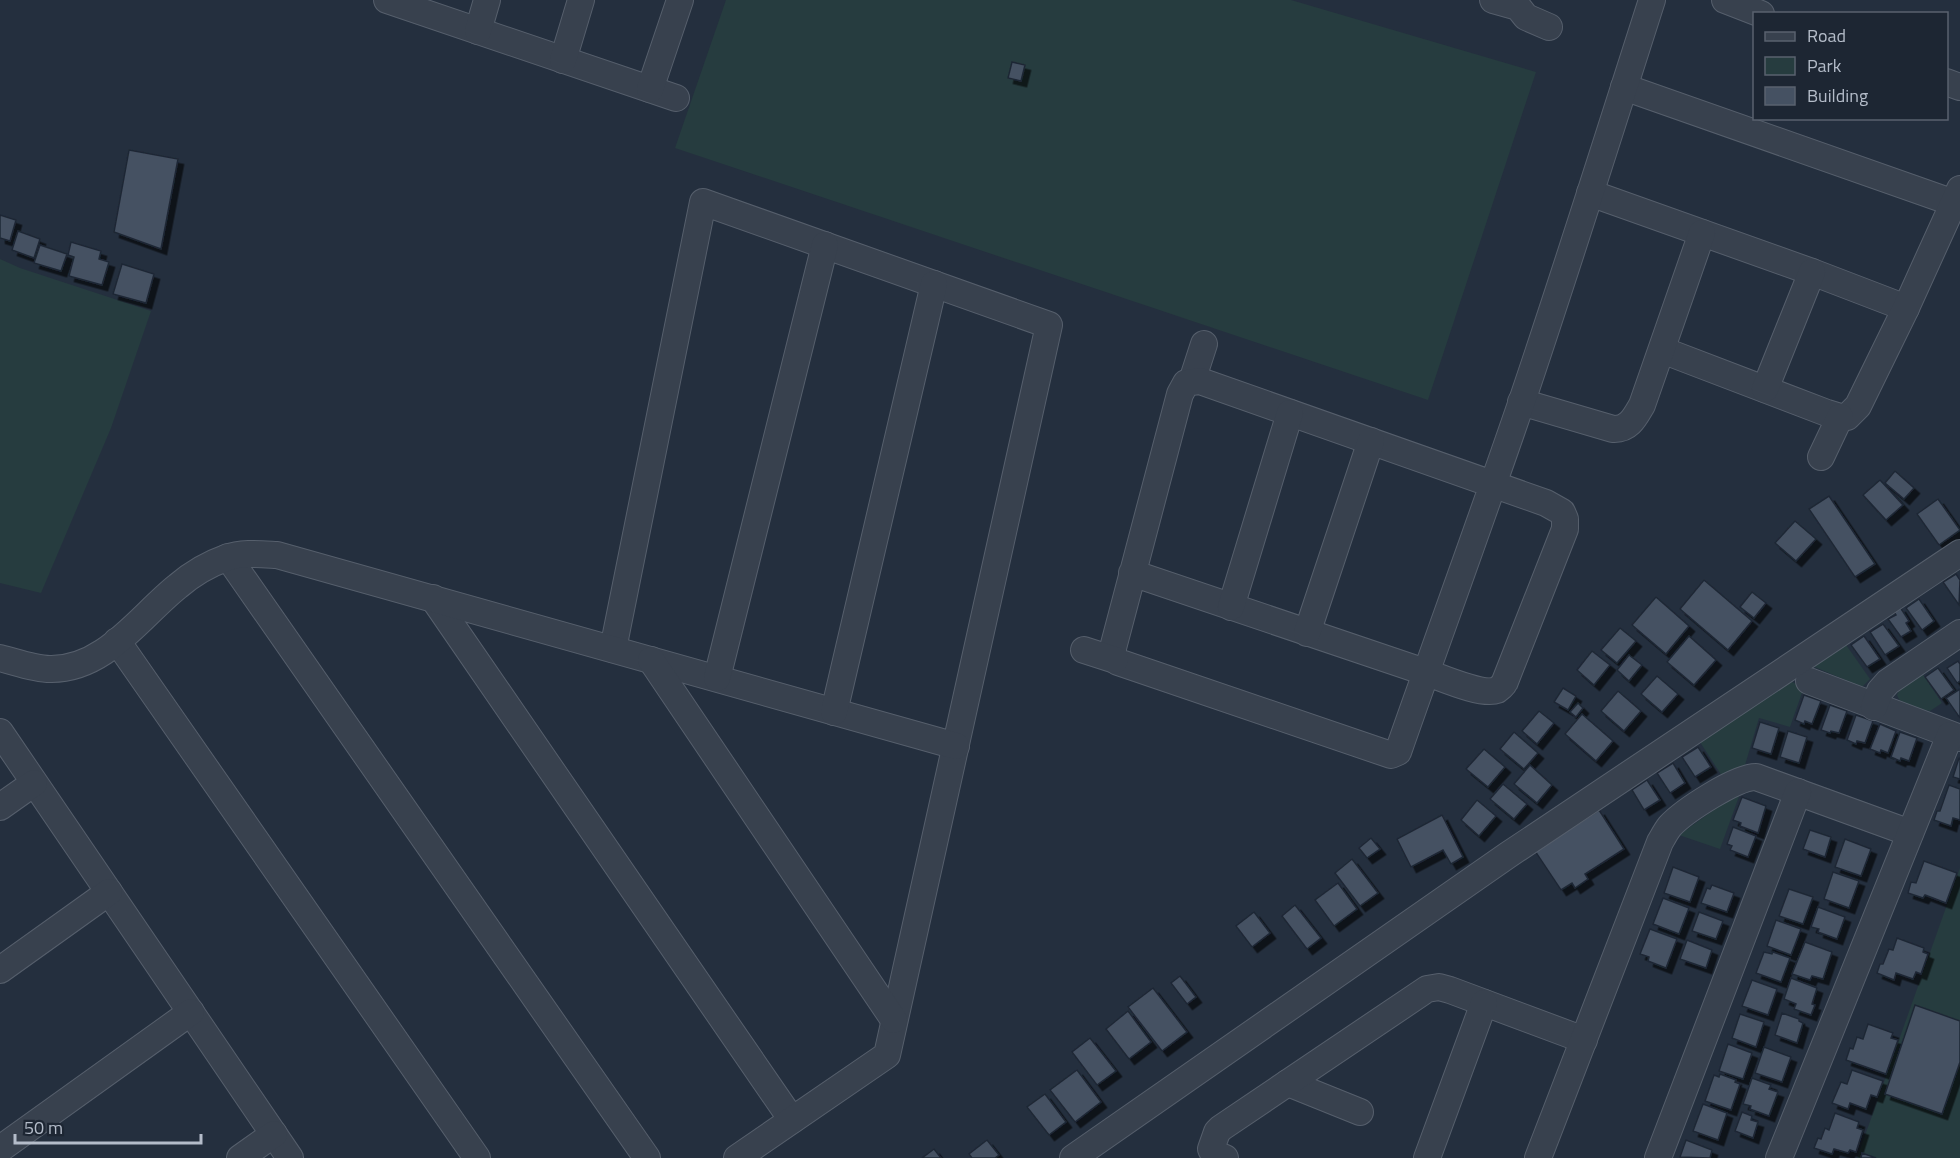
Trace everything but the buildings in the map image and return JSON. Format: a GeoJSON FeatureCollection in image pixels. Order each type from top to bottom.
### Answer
{"type":"FeatureCollection","features":[{"type":"Feature","properties":{"kind":"street"},"geometry":{"type":"LineString","coordinates":[[478,31],[487,0]]}},
{"type":"Feature","properties":{"kind":"street"},"geometry":{"type":"LineString","coordinates":[[563,60],[581,0]]}},
{"type":"Feature","properties":{"kind":"street"},"geometry":{"type":"LineString","coordinates":[[650,90],[680,0]]}},
{"type":"Feature","properties":{"kind":"street"},"geometry":{"type":"LineString","coordinates":[[1493,0],[1519,4],[1526,17],[1549,27]]}},
{"type":"Feature","properties":{"kind":"street"},"geometry":{"type":"LineString","coordinates":[[1084,650],[1391,755],[1398,752],[1521,402],[1652,0]]}},
{"type":"Feature","properties":{"kind":"street"},"geometry":{"type":"LineString","coordinates":[[1725,0],[1756,12]]}},
{"type":"Feature","properties":{"kind":"street"},"geometry":{"type":"LineString","coordinates":[[391,1],[676,98]]}},
{"type":"Feature","properties":{"kind":"street"},"geometry":{"type":"LineString","coordinates":[[1624,87],[1957,196],[1858,406],[1848,417],[1840,417],[1662,350]]}},
{"type":"Feature","properties":{"kind":"street"},"geometry":{"type":"LineString","coordinates":[[1590,193],[1906,308]]}},
{"type":"Feature","properties":{"kind":"street"},"geometry":{"type":"LineString","coordinates":[[613,649],[703,202],[1049,325],[887,1055],[737,1158]]}},
{"type":"Feature","properties":{"kind":"street"},"geometry":{"type":"LineString","coordinates":[[1521,402],[1613,429],[1625,427],[1635,418],[1662,350],[1702,233]]}},
{"type":"Feature","properties":{"kind":"street"},"geometry":{"type":"LineString","coordinates":[[717,678],[825,245]]}},
{"type":"Feature","properties":{"kind":"street"},"geometry":{"type":"LineString","coordinates":[[1765,389],[1812,272]]}},
{"type":"Feature","properties":{"kind":"street"},"geometry":{"type":"LineString","coordinates":[[834,712],[934,284]]}},
{"type":"Feature","properties":{"kind":"street"},"geometry":{"type":"LineString","coordinates":[[1192,381],[1204,344]]}},
{"type":"Feature","properties":{"kind":"street"},"geometry":{"type":"LineString","coordinates":[[1115,660],[1112,653],[1132,573],[1180,394],[1186,383],[1192,381],[1200,381],[1492,484],[1554,507],[1562,512],[1566,519],[1565,529],[1504,684],[1497,690],[1486,691],[1425,672],[1132,573]]}},
{"type":"Feature","properties":{"kind":"street"},"geometry":{"type":"LineString","coordinates":[[1231,607],[1290,413]]}},
{"type":"Feature","properties":{"kind":"street"},"geometry":{"type":"LineString","coordinates":[[1821,457],[1840,417]]}},
{"type":"Feature","properties":{"kind":"street"},"geometry":{"type":"LineString","coordinates":[[1307,633],[1371,441]]}},
{"type":"Feature","properties":{"kind":"street"},"geometry":{"type":"LineString","coordinates":[[0,658],[49,669],[73,666],[98,656],[178,586],[205,568],[228,557],[253,553],[277,555],[956,746]]}},
{"type":"Feature","properties":{"kind":"street"},"geometry":{"type":"LineString","coordinates":[[1073,1158],[1508,855],[1960,553]]}},
{"type":"Feature","properties":{"kind":"street"},"geometry":{"type":"LineString","coordinates":[[228,557],[647,1158]]}},
{"type":"Feature","properties":{"kind":"street"},"geometry":{"type":"LineString","coordinates":[[433,598],[792,1120]]}},
{"type":"Feature","properties":{"kind":"street"},"geometry":{"type":"LineString","coordinates":[[1874,706],[1880,691],[1888,682],[1960,633]]}},
{"type":"Feature","properties":{"kind":"street"},"geometry":{"type":"LineString","coordinates":[[117,641],[477,1158]]}},
{"type":"Feature","properties":{"kind":"street"},"geometry":{"type":"LineString","coordinates":[[651,660],[894,1020]]}},
{"type":"Feature","properties":{"kind":"street"},"geometry":{"type":"LineString","coordinates":[[1779,1158],[1910,833],[1955,736],[1809,681]]}},
{"type":"Feature","properties":{"kind":"street"},"geometry":{"type":"LineString","coordinates":[[0,732],[290,1158]]}},
{"type":"Feature","properties":{"kind":"street"},"geometry":{"type":"LineString","coordinates":[[1538,1158],[1660,842],[1672,825],[1687,812],[1744,778],[1762,779],[1910,833]]}},
{"type":"Feature","properties":{"kind":"street"},"geometry":{"type":"LineString","coordinates":[[0,807],[34,783]]}},
{"type":"Feature","properties":{"kind":"street"},"geometry":{"type":"LineString","coordinates":[[1658,1158],[1798,792]]}},
{"type":"Feature","properties":{"kind":"street"},"geometry":{"type":"LineString","coordinates":[[0,970],[109,892]]}},
{"type":"Feature","properties":{"kind":"street"},"geometry":{"type":"LineString","coordinates":[[1225,1158],[1211,1150],[1217,1132],[1428,989],[1439,987],[1584,1040]]}},
{"type":"Feature","properties":{"kind":"street"},"geometry":{"type":"LineString","coordinates":[[1427,1158],[1484,1003]]}},
{"type":"Feature","properties":{"kind":"street"},"geometry":{"type":"LineString","coordinates":[[0,1149],[191,1012]]}},
{"type":"Feature","properties":{"kind":"street"},"geometry":{"type":"LineString","coordinates":[[1288,1083],[1360,1112]]}},
{"type":"Feature","properties":{"kind":"street"},"geometry":{"type":"LineString","coordinates":[[240,1158],[274,1134]]}},
{"type":"Feature","properties":{"kind":"green space"},"geometry":{"type":"Polygon","coordinates":[[[726,0],[1291,0],[1536,72],[1428,400],[675,148],[726,0]]]}},
{"type":"Feature","properties":{"kind":"green space"},"geometry":{"type":"Polygon","coordinates":[[[0,259],[20,268],[151,311],[111,428],[41,593],[0,583],[0,259]]]}},
{"type":"Feature","properties":{"kind":"green space"},"geometry":{"type":"Polygon","coordinates":[[[1844,642],[1870,679],[1862,687],[1810,665],[1844,642]]]}},
{"type":"Feature","properties":{"kind":"green space"},"geometry":{"type":"Polygon","coordinates":[[[1922,673],[1942,703],[1930,711],[1906,705],[1897,695],[1901,686],[1922,673]]]}},
{"type":"Feature","properties":{"kind":"green space"},"geometry":{"type":"Polygon","coordinates":[[[1787,680],[1804,687],[1790,727],[1759,718],[1745,765],[1722,776],[1698,739],[1787,680]]]}},
{"type":"Feature","properties":{"kind":"green space"},"geometry":{"type":"Polygon","coordinates":[[[1741,791],[1720,849],[1679,835],[1733,796],[1741,791]]]}},
{"type":"Feature","properties":{"kind":"green space"},"geometry":{"type":"Polygon","coordinates":[[[1960,868],[1960,1158],[1857,1158],[1960,868]]]}}]}
